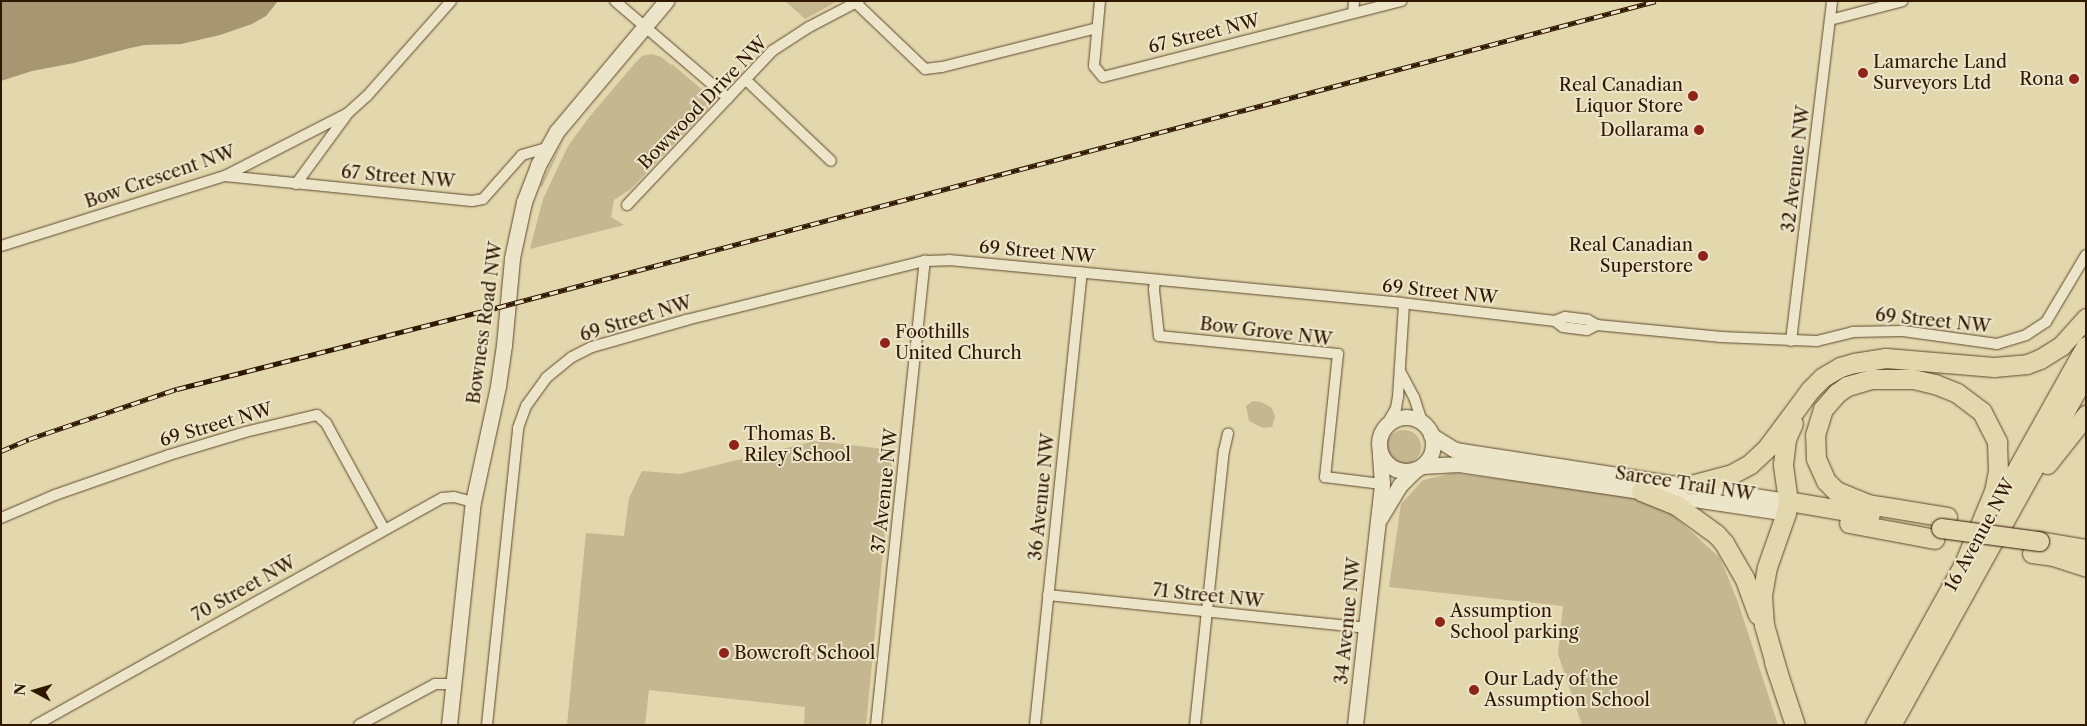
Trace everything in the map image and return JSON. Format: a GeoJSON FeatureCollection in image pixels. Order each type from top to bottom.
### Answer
{"type":"FeatureCollection","features":[{"type":"Feature","properties":{"kind":"highway"},"geometry":{"type":"LineString","coordinates":[[1691,485],[1732,474],[1750,464],[1768,448],[1810,390],[1823,377],[1840,367],[1872,360],[1900,358],[1994,367],[2026,364],[2046,356],[2061,346],[2086,318]]}},
{"type":"Feature","properties":{"kind":"highway","name":"16 Avenue NW"},"geometry":{"type":"LineString","coordinates":[[1891,725],[1974,560],[2086,346]]}},
{"type":"Feature","properties":{"kind":"highway","name":"16 Avenue NW"},"geometry":{"type":"LineString","coordinates":[[1875,725],[2086,373]]}},
{"type":"Feature","properties":{"kind":"highway"},"geometry":{"type":"LineString","coordinates":[[1974,560],[1994,491],[1998,471],[1997,442],[1982,412],[1957,393],[1935,384],[1913,379],[1871,379],[1847,386],[1837,393],[1823,409],[1815,435],[1816,459],[1826,481],[1836,491],[1868,504],[1941,528],[2039,542],[2086,549]]}},
{"type":"Feature","properties":{"kind":"highway"},"geometry":{"type":"LineString","coordinates":[[1778,674],[1764,625],[1762,595],[1767,567],[1787,507],[1783,476],[1786,439],[1810,390]]}},
{"type":"Feature","properties":{"kind":"highway"},"geometry":{"type":"LineString","coordinates":[[1974,560],[2086,415]]}},
{"type":"Feature","properties":{"kind":"highway"},"geometry":{"type":"LineString","coordinates":[[1642,491],[1691,514],[1724,543],[1744,577],[1795,725]]}},
{"type":"Feature","properties":{"kind":"highway","name":"Sarcee Trail NW"},"geometry":{"type":"LineString","coordinates":[[1787,507],[1941,528]]}},
{"type":"Feature","properties":{"kind":"highway"},"geometry":{"type":"LineString","coordinates":[[1941,528],[2039,542],[2086,536]]}},
{"type":"Feature","properties":{"kind":"highway"},"geometry":{"type":"LineString","coordinates":[[2039,542],[2053,556],[2086,567]]}},
{"type":"Feature","properties":{"kind":"street","name":"Bow Crescent NW"},"geometry":{"type":"LineString","coordinates":[[1,246],[225,176],[348,113],[367,96],[452,1]]}},
{"type":"Feature","properties":{"kind":"street"},"geometry":{"type":"LineString","coordinates":[[615,1],[728,98]]}},
{"type":"Feature","properties":{"kind":"street","name":"Bowness Road NW"},"geometry":{"type":"LineString","coordinates":[[449,725],[473,502],[498,386],[515,239],[531,184],[557,131],[666,1]]}},
{"type":"Feature","properties":{"kind":"street"},"geometry":{"type":"LineString","coordinates":[[857,2],[925,69],[942,67],[1097,28],[1100,1]]}},
{"type":"Feature","properties":{"kind":"street"},"geometry":{"type":"LineString","coordinates":[[1353,13],[1354,1]]}},
{"type":"Feature","properties":{"kind":"street","name":"67 Street NW"},"geometry":{"type":"LineString","coordinates":[[1097,28],[1094,66],[1103,76],[1401,1]]}},
{"type":"Feature","properties":{"kind":"street","name":"32 Avenue NW"},"geometry":{"type":"LineString","coordinates":[[1791,341],[1832,1]]}},
{"type":"Feature","properties":{"kind":"street"},"geometry":{"type":"LineString","coordinates":[[1830,20],[1903,1]]}},
{"type":"Feature","properties":{"kind":"street","name":"Bowwood Drive NW"},"geometry":{"type":"LineString","coordinates":[[627,205],[772,52],[809,27],[857,2]]}},
{"type":"Feature","properties":{"kind":"street"},"geometry":{"type":"LineString","coordinates":[[746,80],[831,162]]}},
{"type":"Feature","properties":{"kind":"street"},"geometry":{"type":"LineString","coordinates":[[296,184],[348,113]]}},
{"type":"Feature","properties":{"kind":"street","name":"67 Street NW"},"geometry":{"type":"LineString","coordinates":[[225,176],[472,201],[483,199],[522,155],[547,148]]}},
{"type":"Feature","properties":{"kind":"street","name":"69 Street NW"},"geometry":{"type":"LineString","coordinates":[[487,725],[516,439],[526,406],[539,387],[563,363],[592,347],[686,320],[925,261],[949,260],[1404,304],[1555,321],[1565,317],[1588,320],[1597,325],[1791,341],[1817,341],[1869,330],[1903,331],[1996,344],[2026,335],[2046,322],[2086,255]]}},
{"type":"Feature","properties":{"kind":"street","name":"37 Avenue NW"},"geometry":{"type":"LineString","coordinates":[[876,725],[925,261]]}},
{"type":"Feature","properties":{"kind":"street","name":"36 Avenue NW"},"geometry":{"type":"LineString","coordinates":[[1035,725],[1082,272]]}},
{"type":"Feature","properties":{"kind":"street","name":"Bow Grove NW"},"geometry":{"type":"LineString","coordinates":[[1155,280],[1154,290],[1159,336],[1338,354],[1325,477],[1382,484]]}},
{"type":"Feature","properties":{"kind":"street"},"geometry":{"type":"LineString","coordinates":[[1400,371],[1414,397],[1422,421],[1429,431],[1432,452],[1418,468],[1406,471],[1390,466],[1380,453],[1379,444],[1384,428],[1396,408],[1404,304]]}},
{"type":"Feature","properties":{"kind":"street","name":"69 Street NW"},"geometry":{"type":"LineString","coordinates":[[1,518],[55,495],[169,455],[245,432],[317,415],[326,423],[384,530]]}},
{"type":"Feature","properties":{"kind":"street"},"geometry":{"type":"LineString","coordinates":[[1384,428],[1397,418],[1405,417],[1421,422],[1429,431]]}},
{"type":"Feature","properties":{"kind":"street","name":"Sarcee Trail NW"},"geometry":{"type":"LineString","coordinates":[[1429,431],[1453,449],[1461,452],[1691,485],[1787,507]]}},
{"type":"Feature","properties":{"kind":"street"},"geometry":{"type":"LineString","coordinates":[[1195,725],[1224,451],[1228,433]]}},
{"type":"Feature","properties":{"kind":"street","name":"34 Avenue NW"},"geometry":{"type":"LineString","coordinates":[[1356,725],[1382,484],[1380,453]]}},
{"type":"Feature","properties":{"kind":"street","name":"Sarcee Trail NW"},"geometry":{"type":"LineString","coordinates":[[1418,468],[1459,464],[1642,491],[1787,507]]}},
{"type":"Feature","properties":{"kind":"street","name":"34 Avenue NW"},"geometry":{"type":"LineString","coordinates":[[1378,522],[1400,485],[1418,468]]}},
{"type":"Feature","properties":{"kind":"street","name":"70 Street NW"},"geometry":{"type":"LineString","coordinates":[[36,725],[443,498],[473,502]]}},
{"type":"Feature","properties":{"kind":"street","name":"71 Street NW"},"geometry":{"type":"LineString","coordinates":[[1048,595],[1366,628]]}},
{"type":"Feature","properties":{"kind":"street"},"geometry":{"type":"LineString","coordinates":[[360,725],[435,684],[453,684]]}},
{"type":"Feature","properties":{"kind":"shaded area"},"geometry":{"type":"Polygon","coordinates":[[[1,1],[278,1],[266,16],[252,24],[220,35],[181,44],[145,45],[130,48],[74,63],[32,71],[1,81],[1,1]]]}},
{"type":"Feature","properties":{"kind":"shaded area"},"geometry":{"type":"Polygon","coordinates":[[[785,1],[838,1],[805,19],[785,1]]]}},
{"type":"Feature","properties":{"kind":"shaded area"},"geometry":{"type":"Polygon","coordinates":[[[652,54],[672,64],[706,93],[709,100],[708,108],[631,189],[614,200],[611,217],[624,225],[530,249],[543,199],[568,146],[590,116],[636,62],[642,56],[652,54]]]}},
{"type":"Feature","properties":{"kind":"shaded area"},"geometry":{"type":"Polygon","coordinates":[[[565,138],[542,187],[540,186],[565,138]]]}},
{"type":"Feature","properties":{"kind":"shaded area"},"geometry":{"type":"Polygon","coordinates":[[[1253,401],[1261,402],[1272,408],[1275,417],[1272,427],[1263,428],[1249,421],[1246,406],[1253,401]]]}},
{"type":"Feature","properties":{"kind":"shaded area"},"geometry":{"type":"Polygon","coordinates":[[[1404,430],[1416,435],[1421,447],[1416,459],[1404,464],[1392,459],[1387,447],[1392,435],[1404,430]]]}},
{"type":"Feature","properties":{"kind":"shaded area"},"geometry":{"type":"Polygon","coordinates":[[[815,441],[893,450],[866,725],[804,725],[805,707],[649,690],[645,725],[567,725],[586,533],[624,536],[629,498],[642,471],[680,474],[815,441]]]}},
{"type":"Feature","properties":{"kind":"shaded area"},"geometry":{"type":"Polygon","coordinates":[[[1453,473],[1626,495],[1671,513],[1720,558],[1738,602],[1778,725],[1582,725],[1558,654],[1563,606],[1389,587],[1401,504],[1423,480],[1453,473]]]}},
{"type":"Feature","properties":{"kind":"railway"},"geometry":{"type":"LineString","coordinates":[[1,451],[29,439],[177,389],[480,312],[1656,1]]}},
{"type":"Feature","properties":{"kind":"place","name":"Lamarche Land Surveyors Ltd"},"geometry":{"type":"Point","coordinates":[1863,73]}},
{"type":"Feature","properties":{"kind":"place","name":"Rona"},"geometry":{"type":"Point","coordinates":[2074,79]}},
{"type":"Feature","properties":{"kind":"place","name":"Real Canadian Liquor Store"},"geometry":{"type":"Point","coordinates":[1693,96]}},
{"type":"Feature","properties":{"kind":"place","name":"Dollarama"},"geometry":{"type":"Point","coordinates":[1699,130]}},
{"type":"Feature","properties":{"kind":"place","name":"Real Canadian Superstore"},"geometry":{"type":"Point","coordinates":[1703,256]}},
{"type":"Feature","properties":{"kind":"place","name":"Foothills United Church"},"geometry":{"type":"Point","coordinates":[885,343]}},
{"type":"Feature","properties":{"kind":"place","name":"Thomas B. Riley School"},"geometry":{"type":"Point","coordinates":[734,445]}},
{"type":"Feature","properties":{"kind":"place","name":"Assumption School parking"},"geometry":{"type":"Point","coordinates":[1440,622]}},
{"type":"Feature","properties":{"kind":"place","name":"Bowcroft School"},"geometry":{"type":"Point","coordinates":[724,653]}},
{"type":"Feature","properties":{"kind":"place","name":"Our Lady of the Assumption School"},"geometry":{"type":"Point","coordinates":[1474,690]}}]}
